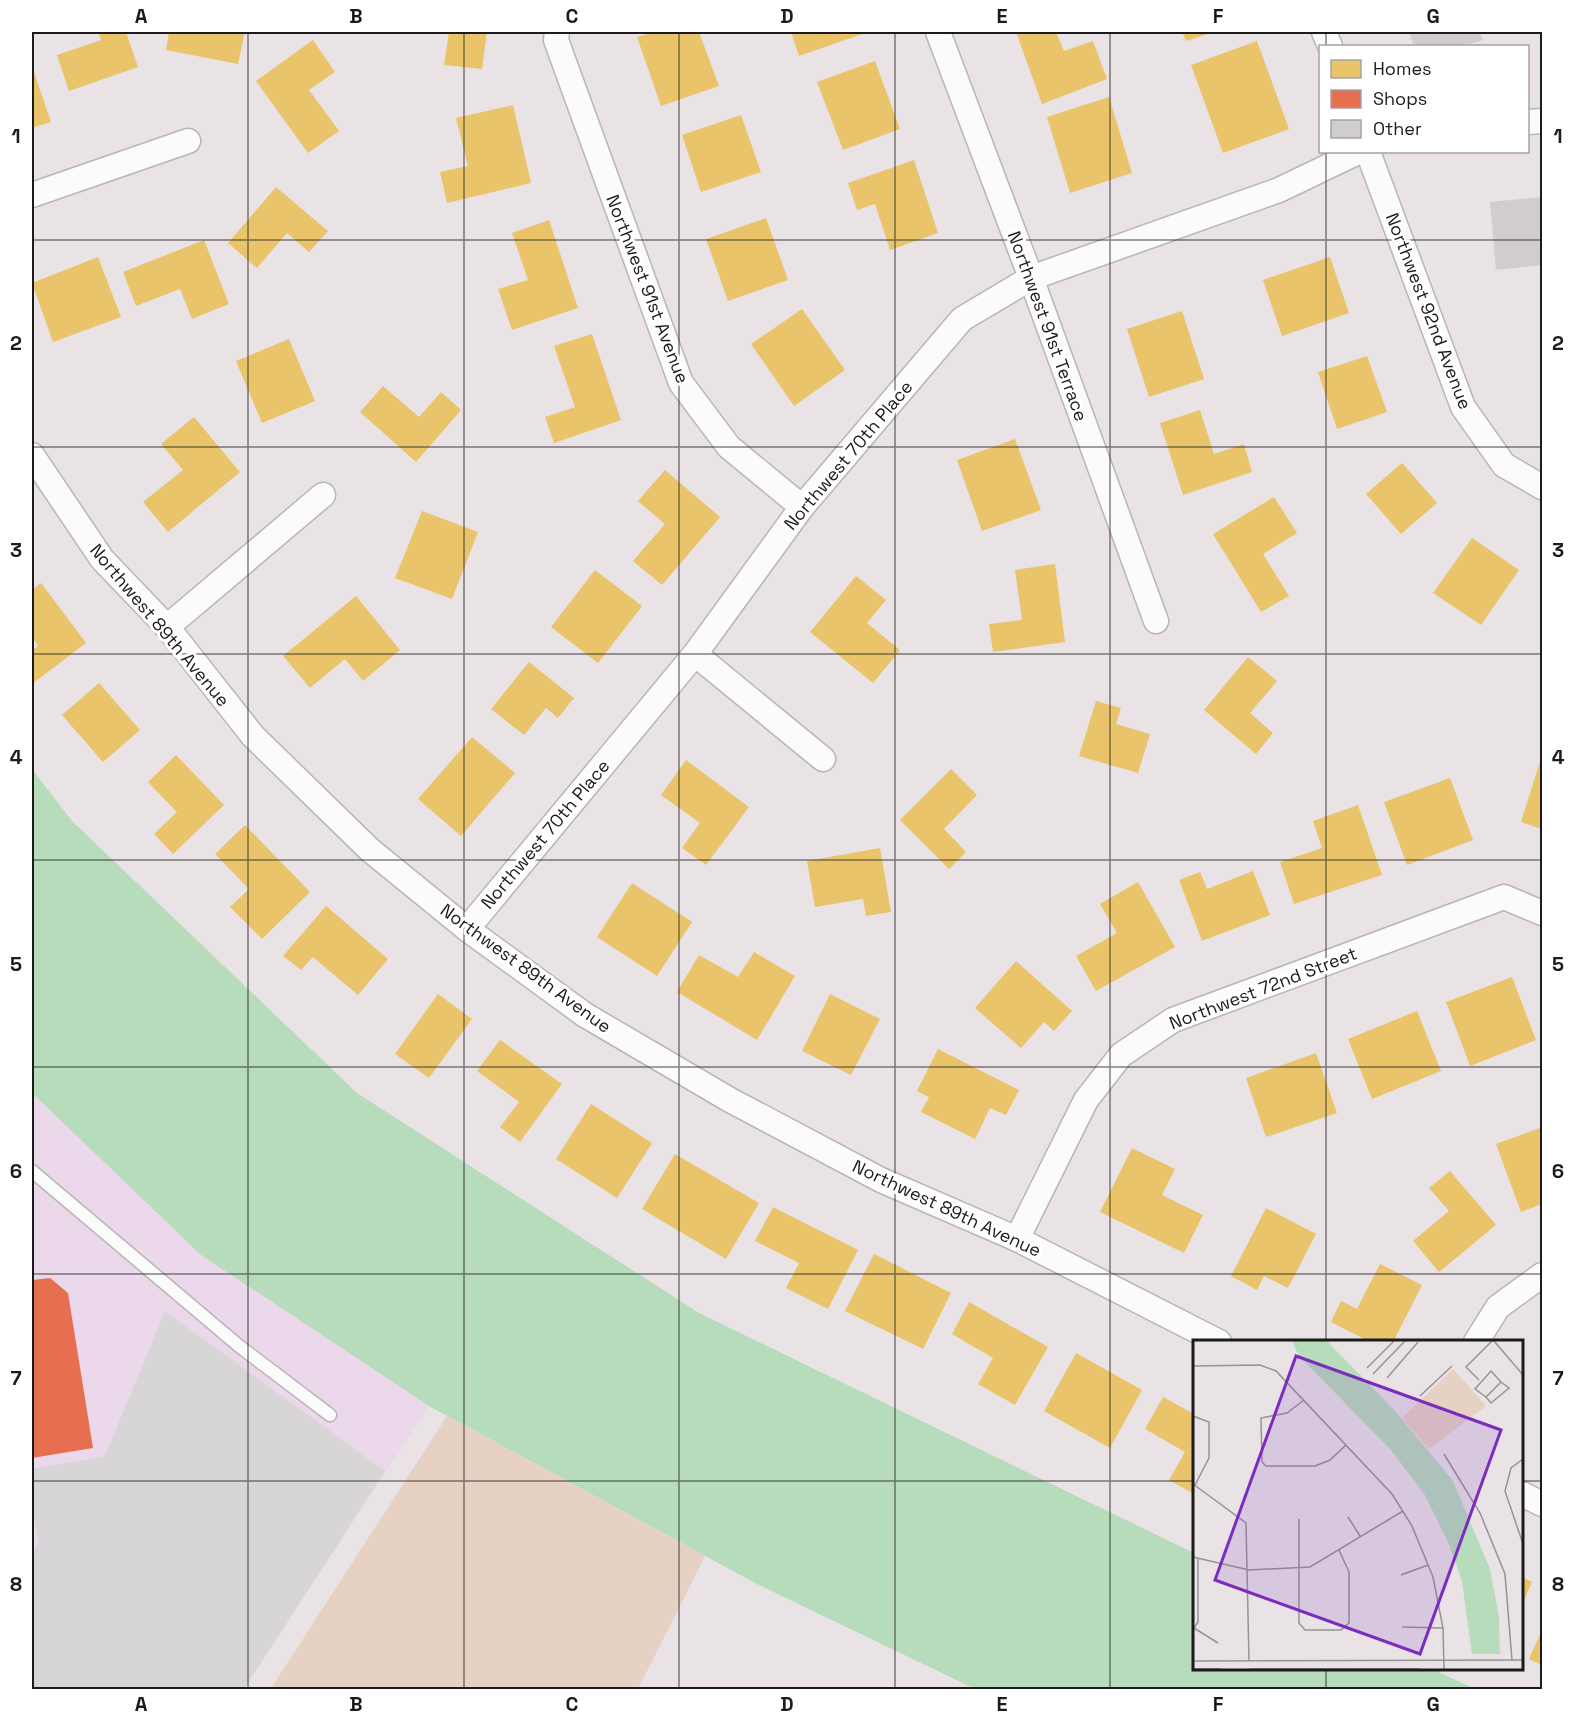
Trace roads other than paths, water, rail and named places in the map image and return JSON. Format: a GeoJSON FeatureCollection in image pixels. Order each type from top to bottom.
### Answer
{"type":"FeatureCollection","features":[{"type":"Feature","properties":{"kind":"street","name":"Northwest 91st Avenue"},"geometry":{"type":"LineString","coordinates":[[557,32],[556,40],[681,383],[729,447],[802,507]]}},
{"type":"Feature","properties":{"kind":"street","name":"Northwest 91st Terrace"},"geometry":{"type":"LineString","coordinates":[[938,32],[1031,278],[1156,621]]}},
{"type":"Feature","properties":{"kind":"street"},"geometry":{"type":"LineString","coordinates":[[32,195],[188,141]]}},
{"type":"Feature","properties":{"kind":"street","name":"Northwest 70th Place"},"geometry":{"type":"LineString","coordinates":[[467,929],[695,654],[802,507],[962,319],[1031,278],[1279,190],[1356,153]]}},
{"type":"Feature","properties":{"kind":"street","name":"Northwest 92nd Avenue"},"geometry":{"type":"LineString","coordinates":[[1368,153],[1463,406],[1504,465],[1542,487]]}},
{"type":"Feature","properties":{"kind":"street","name":"Northwest 89th Avenue"},"geometry":{"type":"LineString","coordinates":[[32,455],[102,559],[167,627],[253,736],[370,850],[467,929],[585,1015],[730,1100],[881,1180],[1017,1239],[1217,1340]]}},
{"type":"Feature","properties":{"kind":"street"},"geometry":{"type":"LineString","coordinates":[[167,627],[323,495]]}},
{"type":"Feature","properties":{"kind":"street"},"geometry":{"type":"LineString","coordinates":[[695,654],[823,759]]}},
{"type":"Feature","properties":{"kind":"street","name":"Northwest 72nd Street"},"geometry":{"type":"LineString","coordinates":[[1017,1239],[1086,1100],[1121,1055],[1173,1020],[1504,897],[1542,913]]}},
{"type":"Feature","properties":{"kind":"street"},"geometry":{"type":"LineString","coordinates":[[1477,1340],[1498,1307],[1542,1275]]}},
{"type":"Feature","properties":{"kind":"street"},"geometry":{"type":"LineString","coordinates":[[1523,1495],[1542,1504]]}},
{"type":"Feature","properties":{"kind":"lane"},"geometry":{"type":"LineString","coordinates":[[32,1171],[239,1346],[330,1415]]}}]}
